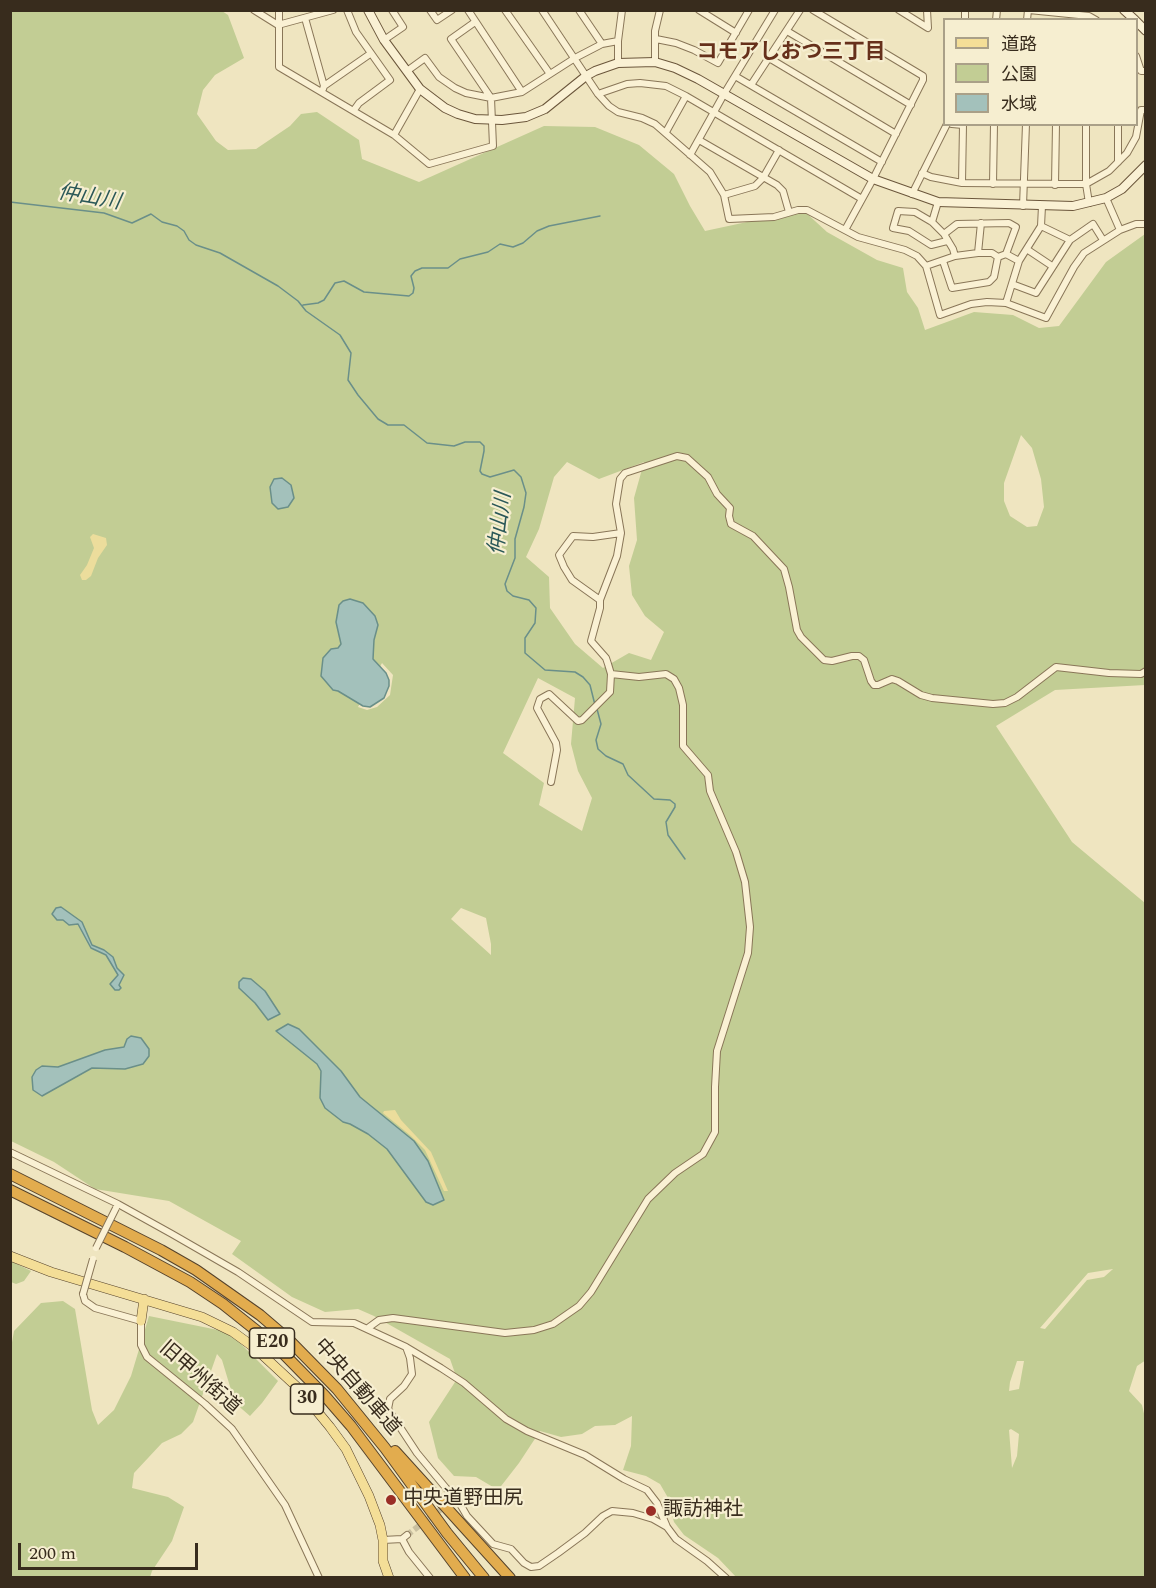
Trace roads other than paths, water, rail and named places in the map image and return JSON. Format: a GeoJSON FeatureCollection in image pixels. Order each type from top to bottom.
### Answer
{"type":"FeatureCollection","features":[{"type":"Feature","properties":{"kind":"highway","name":"中央自動車道"},"geometry":{"type":"LineString","coordinates":[[10,1174],[161,1250],[196,1270],[260,1315],[288,1339],[337,1389],[484,1578]]}},
{"type":"Feature","properties":{"kind":"highway","name":"中央自動車道"},"geometry":{"type":"LineString","coordinates":[[10,1190],[173,1273],[223,1304],[277,1347],[319,1389],[351,1426],[465,1578]]}},
{"type":"Feature","properties":{"kind":"highway"},"geometry":{"type":"LineString","coordinates":[[337,1389],[510,1578]]}},
{"type":"Feature","properties":{"kind":"main road","name":"30"},"geometry":{"type":"LineString","coordinates":[[10,1256],[51,1272],[192,1313],[224,1326],[255,1348],[297,1387],[346,1449],[369,1496],[380,1525],[383,1561],[389,1578]]}},
{"type":"Feature","properties":{"kind":"main road"},"geometry":{"type":"LineString","coordinates":[[141,1321],[144,1299]]}},
{"type":"Feature","properties":{"kind":"street"},"geometry":{"type":"LineString","coordinates":[[254,10],[278,25],[315,13],[333,10]]}},
{"type":"Feature","properties":{"kind":"street"},"geometry":{"type":"LineString","coordinates":[[279,10],[279,67],[323,89],[394,135],[429,164],[493,146],[491,98],[451,39],[475,21]]}},
{"type":"Feature","properties":{"kind":"street"},"geometry":{"type":"LineString","coordinates":[[347,10],[356,33],[390,80],[359,103],[354,110]]}},
{"type":"Feature","properties":{"kind":"street"},"geometry":{"type":"LineString","coordinates":[[368,10],[384,40],[420,89],[444,108],[458,114],[492,120],[514,120],[545,109],[586,76],[618,63],[655,62],[675,68],[724,94],[873,179],[938,202],[1073,206],[1106,198],[1122,189],[1146,165]]}},
{"type":"Feature","properties":{"kind":"street"},"geometry":{"type":"LineString","coordinates":[[384,40],[403,27],[392,10]]}},
{"type":"Feature","properties":{"kind":"street"},"geometry":{"type":"LineString","coordinates":[[430,10],[437,20],[452,10]]}},
{"type":"Feature","properties":{"kind":"street"},"geometry":{"type":"LineString","coordinates":[[505,10],[550,74]]}},
{"type":"Feature","properties":{"kind":"street"},"geometry":{"type":"LineString","coordinates":[[542,10],[598,94],[609,106],[618,112],[642,118],[666,132],[710,172],[724,195],[729,219],[774,217],[807,210],[865,240],[905,250],[917,256],[926,266],[940,315],[971,304],[987,302],[1006,303],[1046,318],[1084,253],[1120,230],[1136,224],[1146,224]]}},
{"type":"Feature","properties":{"kind":"street"},"geometry":{"type":"LineString","coordinates":[[579,10],[602,44]]}},
{"type":"Feature","properties":{"kind":"street"},"geometry":{"type":"LineString","coordinates":[[655,62],[655,31],[660,10]]}},
{"type":"Feature","properties":{"kind":"street"},"geometry":{"type":"LineString","coordinates":[[699,10],[736,33]]}},
{"type":"Feature","properties":{"kind":"street"},"geometry":{"type":"LineString","coordinates":[[656,39],[676,43],[718,63],[749,10]]}},
{"type":"Feature","properties":{"kind":"street"},"geometry":{"type":"LineString","coordinates":[[690,155],[775,10]]}},
{"type":"Feature","properties":{"kind":"street"},"geometry":{"type":"LineString","coordinates":[[751,85],[800,10]]}},
{"type":"Feature","properties":{"kind":"street"},"geometry":{"type":"LineString","coordinates":[[813,10],[923,76],[911,105],[845,230]]}},
{"type":"Feature","properties":{"kind":"street"},"geometry":{"type":"LineString","coordinates":[[898,10],[928,28],[927,10]]}},
{"type":"Feature","properties":{"kind":"street"},"geometry":{"type":"LineString","coordinates":[[1029,10],[1059,16],[1089,15]]}},
{"type":"Feature","properties":{"kind":"street"},"geometry":{"type":"LineString","coordinates":[[468,11],[522,92]]}},
{"type":"Feature","properties":{"kind":"street"},"geometry":{"type":"LineString","coordinates":[[618,63],[620,12]]}},
{"type":"Feature","properties":{"kind":"street"},"geometry":{"type":"LineString","coordinates":[[305,18],[323,89]]}},
{"type":"Feature","properties":{"kind":"street"},"geometry":{"type":"LineString","coordinates":[[787,31],[911,105]]}},
{"type":"Feature","properties":{"kind":"street"},"geometry":{"type":"LineString","coordinates":[[407,70],[425,58],[439,76],[455,88],[466,93],[491,98],[522,92],[575,58],[602,44],[618,40]]}},
{"type":"Feature","properties":{"kind":"street"},"geometry":{"type":"LineString","coordinates":[[323,89],[370,54]]}},
{"type":"Feature","properties":{"kind":"street"},"geometry":{"type":"LineString","coordinates":[[769,58],[896,134]]}},
{"type":"Feature","properties":{"kind":"street"},"geometry":{"type":"LineString","coordinates":[[1138,60],[1141,71],[1146,71]]}},
{"type":"Feature","properties":{"kind":"street"},"geometry":{"type":"LineString","coordinates":[[735,76],[882,162]]}},
{"type":"Feature","properties":{"kind":"street"},"geometry":{"type":"LineString","coordinates":[[598,94],[615,87],[640,82],[666,86],[862,200]]}},
{"type":"Feature","properties":{"kind":"street"},"geometry":{"type":"LineString","coordinates":[[394,135],[420,89]]}},
{"type":"Feature","properties":{"kind":"street"},"geometry":{"type":"LineString","coordinates":[[666,132],[686,96]]}},
{"type":"Feature","properties":{"kind":"street"},"geometry":{"type":"LineString","coordinates":[[922,173],[962,183],[1086,184],[1100,177],[1118,163],[1133,144],[1140,125],[1141,110],[1146,110]]}},
{"type":"Feature","properties":{"kind":"street"},"geometry":{"type":"LineString","coordinates":[[912,194],[946,126]]}},
{"type":"Feature","properties":{"kind":"street"},"geometry":{"type":"LineString","coordinates":[[962,183],[963,126]]}},
{"type":"Feature","properties":{"kind":"street"},"geometry":{"type":"LineString","coordinates":[[993,184],[994,126]]}},
{"type":"Feature","properties":{"kind":"street"},"geometry":{"type":"LineString","coordinates":[[1023,206],[1026,126]]}},
{"type":"Feature","properties":{"kind":"street"},"geometry":{"type":"LineString","coordinates":[[1055,185],[1056,126]]}},
{"type":"Feature","properties":{"kind":"street"},"geometry":{"type":"LineString","coordinates":[[1086,126],[1086,184],[1089,203]]}},
{"type":"Feature","properties":{"kind":"street"},"geometry":{"type":"LineString","coordinates":[[1118,126],[1118,163]]}},
{"type":"Feature","properties":{"kind":"street"},"geometry":{"type":"LineString","coordinates":[[699,140],[783,191],[789,212]]}},
{"type":"Feature","properties":{"kind":"street"},"geometry":{"type":"LineString","coordinates":[[724,195],[755,186],[779,150]]}},
{"type":"Feature","properties":{"kind":"street"},"geometry":{"type":"LineString","coordinates":[[1106,198],[1120,230]]}},
{"type":"Feature","properties":{"kind":"street"},"geometry":{"type":"LineString","coordinates":[[933,222],[938,202]]}},
{"type":"Feature","properties":{"kind":"street"},"geometry":{"type":"LineString","coordinates":[[1006,303],[1020,261],[1041,226],[1042,206]]}},
{"type":"Feature","properties":{"kind":"street"},"geometry":{"type":"LineString","coordinates":[[955,256],[946,237],[933,222],[915,212],[898,211],[893,228],[909,231],[931,245],[946,237],[957,224],[1010,223],[1016,227],[1006,254]]}},
{"type":"Feature","properties":{"kind":"street"},"geometry":{"type":"LineString","coordinates":[[978,253],[981,223]]}},
{"type":"Feature","properties":{"kind":"street"},"geometry":{"type":"LineString","coordinates":[[1012,284],[1036,293],[1070,240],[1093,224],[1103,240]]}},
{"type":"Feature","properties":{"kind":"street"},"geometry":{"type":"LineString","coordinates":[[1041,226],[1070,240]]}},
{"type":"Feature","properties":{"kind":"street"},"geometry":{"type":"LineString","coordinates":[[1028,250],[1052,266]]}},
{"type":"Feature","properties":{"kind":"street"},"geometry":{"type":"LineString","coordinates":[[926,266],[955,256],[978,253],[992,253],[998,257]]}},
{"type":"Feature","properties":{"kind":"street"},"geometry":{"type":"LineString","coordinates":[[998,257],[1006,254],[1020,261]]}},
{"type":"Feature","properties":{"kind":"street"},"geometry":{"type":"LineString","coordinates":[[943,261],[952,288],[989,282],[994,277],[998,257]]}},
{"type":"Feature","properties":{"kind":"street"},"geometry":{"type":"LineString","coordinates":[[551,782],[557,750],[556,743],[537,708],[540,699],[549,694],[578,721],[582,720],[610,692],[611,674],[606,658],[591,641],[600,600],[617,556],[621,533],[616,504],[620,479],[625,473],[677,456],[687,458],[708,477],[717,494],[730,508],[731,524],[753,536],[783,569],[789,587],[797,630],[801,637],[824,660],[832,661],[859,656],[864,660],[874,685],[892,680],[932,698],[993,704],[1005,703],[1017,697],[1056,667],[1109,673],[1141,674],[1146,671]]}},
{"type":"Feature","properties":{"kind":"street"},"geometry":{"type":"LineString","coordinates":[[600,600],[572,580],[559,555],[573,536],[593,537],[621,533]]}},
{"type":"Feature","properties":{"kind":"street"},"geometry":{"type":"LineString","coordinates":[[368,1328],[379,1320],[393,1318],[505,1333],[534,1330],[553,1324],[579,1306],[591,1292],[648,1199],[675,1173],[703,1154],[716,1132],[717,1051],[748,953],[750,927],[745,882],[736,852],[710,790],[708,775],[683,746],[683,705],[674,679],[666,674],[639,677],[611,674]]}},
{"type":"Feature","properties":{"kind":"street"},"geometry":{"type":"LineString","coordinates":[[10,1152],[117,1206],[238,1272],[312,1322],[354,1323],[406,1347],[464,1383],[507,1419],[527,1431],[585,1455],[647,1490],[657,1503],[667,1527]]}},
{"type":"Feature","properties":{"kind":"street"},"geometry":{"type":"LineString","coordinates":[[117,1206],[96,1248],[83,1294],[85,1301],[95,1308],[141,1321]]}},
{"type":"Feature","properties":{"kind":"street","name":"旧甲州街道"},"geometry":{"type":"LineString","coordinates":[[141,1321],[141,1346],[144,1354],[232,1429],[285,1505],[318,1578]]}},
{"type":"Feature","properties":{"kind":"street"},"geometry":{"type":"LineString","coordinates":[[406,1347],[412,1374],[404,1386],[390,1399],[388,1409],[417,1453],[467,1516],[494,1544],[511,1549],[531,1567],[539,1566],[612,1511],[633,1513],[653,1519],[667,1527],[684,1546],[707,1561],[726,1578]]}},
{"type":"Feature","properties":{"kind":"street"},"geometry":{"type":"LineString","coordinates":[[383,1540],[405,1537],[409,1552],[430,1578]]}},
{"type":"Feature","properties":{"kind":"water"},"geometry":{"type":"Polygon","coordinates":[[[282,478],[291,485],[294,498],[288,507],[278,509],[272,503],[270,487],[274,479],[282,478]]]}},
{"type":"Feature","properties":{"kind":"water"},"geometry":{"type":"Polygon","coordinates":[[[350,599],[363,603],[375,616],[378,625],[373,659],[386,673],[389,680],[384,698],[370,707],[363,706],[333,690],[321,676],[323,658],[331,649],[338,648],[341,644],[336,622],[339,605],[350,599]]]}},
{"type":"Feature","properties":{"kind":"water"},"geometry":{"type":"Polygon","coordinates":[[[61,907],[82,922],[92,945],[113,957],[117,968],[124,975],[119,990],[115,990],[110,984],[118,975],[106,955],[91,948],[78,924],[69,925],[63,920],[57,920],[52,914],[56,908],[61,907]]]}},
{"type":"Feature","properties":{"kind":"water"},"geometry":{"type":"Polygon","coordinates":[[[243,978],[251,979],[265,991],[280,1014],[268,1020],[239,988],[239,982],[243,978]]]}},
{"type":"Feature","properties":{"kind":"water"},"geometry":{"type":"Polygon","coordinates":[[[288,1024],[299,1029],[341,1071],[360,1097],[414,1141],[428,1161],[444,1200],[433,1205],[426,1202],[387,1149],[368,1134],[343,1122],[325,1108],[320,1098],[321,1071],[317,1064],[276,1031],[288,1024]]]}},
{"type":"Feature","properties":{"kind":"water"},"geometry":{"type":"Polygon","coordinates":[[[131,1036],[141,1038],[149,1049],[149,1056],[143,1064],[125,1069],[92,1068],[42,1096],[33,1090],[32,1077],[42,1066],[58,1067],[105,1050],[124,1047],[131,1036]]]}},
{"type":"Feature","properties":{"kind":"waterway","name":"仲山川"},"geometry":{"type":"LineString","coordinates":[[10,202],[104,213],[132,223],[151,214],[162,222],[177,226],[196,245],[220,253],[278,286],[298,301],[306,311],[340,335],[351,353],[348,380],[378,419],[388,425],[404,425],[427,443],[454,446],[465,442],[480,442],[484,446],[480,471],[482,474],[490,477],[514,470],[521,477],[526,493],[515,539],[515,558],[505,584],[507,591],[513,596],[529,600],[536,608],[535,623],[525,638],[525,653],[545,670],[575,672],[583,677],[590,685],[595,705]]}},
{"type":"Feature","properties":{"kind":"waterway"},"geometry":{"type":"LineString","coordinates":[[303,305],[324,300],[335,283],[344,281],[364,292],[409,296],[413,293],[414,288],[411,276],[422,268],[448,268],[460,259],[488,252],[500,244],[513,247],[523,243],[537,231],[549,226],[600,216]]}},
{"type":"Feature","properties":{"kind":"waterway","name":"仲山川"},"geometry":{"type":"LineString","coordinates":[[597,709],[601,724],[596,740],[598,749],[606,756],[623,764],[628,775],[654,799],[670,800],[675,804],[666,822],[668,835],[685,859]]}},
{"type":"Feature","properties":{"kind":"tunnel"},"geometry":{"type":"LineString","coordinates":[[407,1535],[452,1501]]}},
{"type":"Feature","properties":{"kind":"place","name":"中央道野田尻"},"geometry":{"type":"Point","coordinates":[391,1500]}},
{"type":"Feature","properties":{"kind":"place","name":"諏訪神社"},"geometry":{"type":"Point","coordinates":[651,1511]}},
{"type":"Feature","properties":{"kind":"district","name":"コモアしおつ三丁目"},"geometry":{"type":"Point","coordinates":[791,54]}}]}
